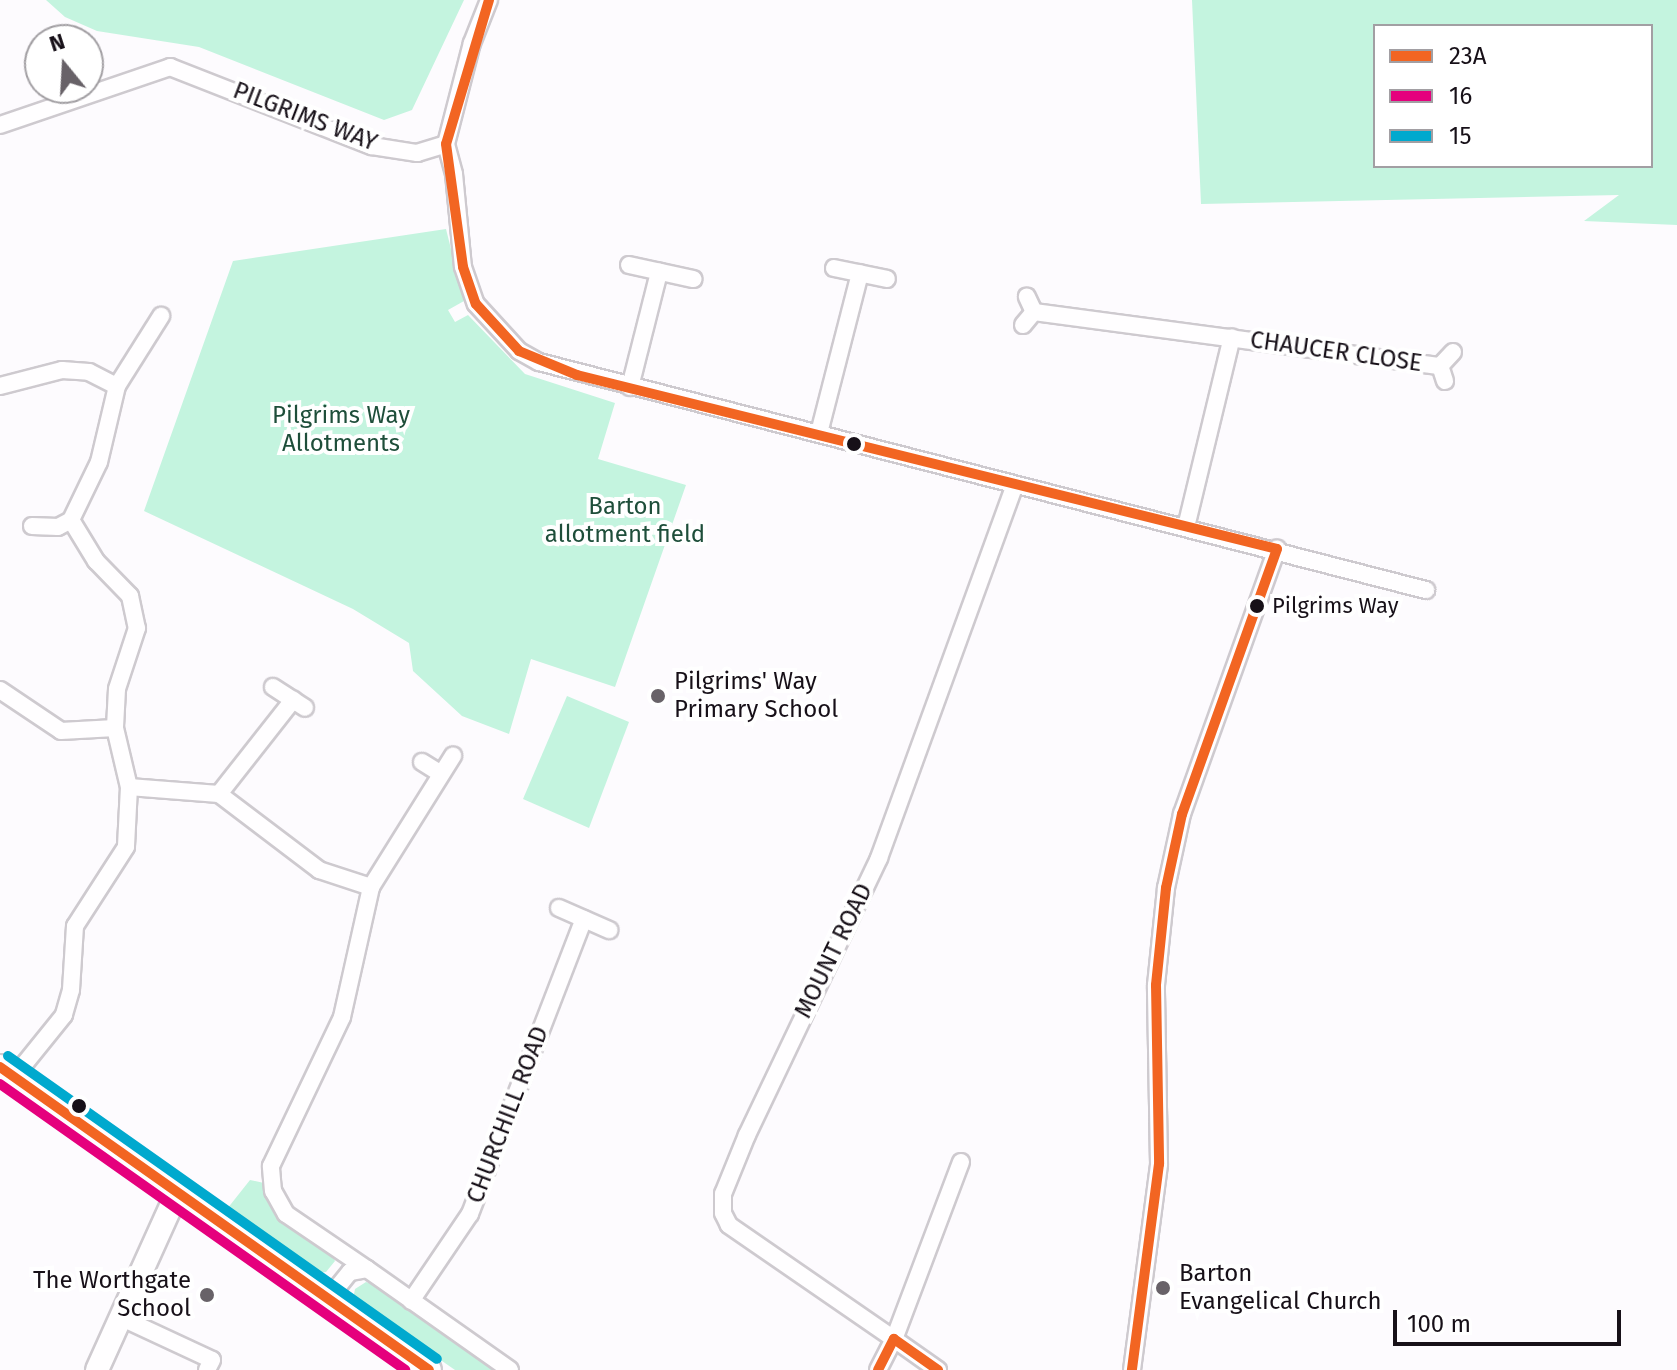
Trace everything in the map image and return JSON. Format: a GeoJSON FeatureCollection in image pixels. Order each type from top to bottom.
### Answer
{"type":"FeatureCollection","features":[{"type":"Feature","properties":{"kind":"main road"},"geometry":{"type":"LineString","coordinates":[[7,1072],[429,1370]]}},
{"type":"Feature","properties":{"kind":"main road"},"geometry":{"type":"LineString","coordinates":[[97,1370],[177,1193]]}},
{"type":"Feature","properties":{"kind":"street"},"geometry":{"type":"LineString","coordinates":[[489,0],[472,43],[446,144],[454,174],[457,230],[476,304],[519,351],[577,375],[819,433],[1426,590]]}},
{"type":"Feature","properties":{"kind":"street","name":"PILGRIMS WAY"},"geometry":{"type":"LineString","coordinates":[[0,125],[152,70],[186,70],[372,146],[417,153],[446,144]]}},
{"type":"Feature","properties":{"kind":"street"},"geometry":{"type":"LineString","coordinates":[[629,265],[693,279]]}},
{"type":"Feature","properties":{"kind":"street"},"geometry":{"type":"LineString","coordinates":[[834,268],[887,279]]}},
{"type":"Feature","properties":{"kind":"street"},"geometry":{"type":"LineString","coordinates":[[630,387],[659,272]]}},
{"type":"Feature","properties":{"kind":"street"},"geometry":{"type":"LineString","coordinates":[[819,433],[860,273]]}},
{"type":"Feature","properties":{"kind":"street","name":"CHAUCER CLOSE"},"geometry":{"type":"LineString","coordinates":[[1023,325],[1030,305],[1442,374],[1453,352]]}},
{"type":"Feature","properties":{"kind":"street"},"geometry":{"type":"LineString","coordinates":[[32,526],[58,527],[71,520],[99,462],[117,386],[161,316]]}},
{"type":"Feature","properties":{"kind":"street","name":"CHAUCER CLOSE"},"geometry":{"type":"LineString","coordinates":[[1186,527],[1232,337]]}},
{"type":"Feature","properties":{"kind":"street"},"geometry":{"type":"LineString","coordinates":[[0,386],[62,370],[89,372],[117,386]]}},
{"type":"Feature","properties":{"kind":"street","name":"MOUNT ROAD"},"geometry":{"type":"LineString","coordinates":[[938,1370],[729,1225],[723,1194],[879,858],[1015,485]]}},
{"type":"Feature","properties":{"kind":"street"},"geometry":{"type":"LineString","coordinates":[[7,1072],[64,1015],[71,990],[75,926],[126,847],[129,787],[115,728],[117,689],[137,628],[136,610],[130,596],[96,561],[71,520]]}},
{"type":"Feature","properties":{"kind":"street"},"geometry":{"type":"LineString","coordinates":[[1132,1370],[1159,1164],[1156,985],[1166,888],[1182,814],[1277,549]]}},
{"type":"Feature","properties":{"kind":"street"},"geometry":{"type":"LineString","coordinates":[[219,794],[299,704],[273,687]]}},
{"type":"Feature","properties":{"kind":"street"},"geometry":{"type":"LineString","coordinates":[[0,690],[61,731],[115,728]]}},
{"type":"Feature","properties":{"kind":"street"},"geometry":{"type":"LineString","coordinates":[[453,756],[371,887],[342,1017],[271,1166],[273,1191],[286,1214],[358,1270],[411,1301],[510,1370]]}},
{"type":"Feature","properties":{"kind":"street"},"geometry":{"type":"LineString","coordinates":[[422,762],[441,774]]}},
{"type":"Feature","properties":{"kind":"street"},"geometry":{"type":"LineString","coordinates":[[129,787],[219,794],[319,870],[371,887]]}},
{"type":"Feature","properties":{"kind":"street"},"geometry":{"type":"LineString","coordinates":[[559,908],[609,930]]}},
{"type":"Feature","properties":{"kind":"street","name":"CHURCHILL ROAD"},"geometry":{"type":"LineString","coordinates":[[411,1301],[470,1214],[584,919]]}},
{"type":"Feature","properties":{"kind":"street"},"geometry":{"type":"LineString","coordinates":[[878,1370],[894,1339],[961,1162]]}},
{"type":"Feature","properties":{"kind":"street"},"geometry":{"type":"LineString","coordinates":[[328,1299],[358,1270]]}},
{"type":"Feature","properties":{"kind":"street"},"geometry":{"type":"LineString","coordinates":[[122,1318],[212,1360],[207,1370]]}},
{"type":"Feature","properties":{"kind":"green space"},"geometry":{"type":"Polygon","coordinates":[[[46,0],[464,0],[412,110],[384,120],[199,47],[104,32],[104,24],[81,24],[65,17],[46,0]]]}},
{"type":"Feature","properties":{"kind":"green space"},"geometry":{"type":"Polygon","coordinates":[[[1192,0],[1677,0],[1677,225],[1584,221],[1619,195],[1201,204],[1192,0]]]}},
{"type":"Feature","properties":{"kind":"green space","name":"Pilgrims Way Allotments"},"geometry":{"type":"Polygon","coordinates":[[[446,229],[464,301],[448,310],[455,322],[468,315],[525,374],[615,403],[598,459],[686,485],[615,687],[531,659],[509,734],[462,716],[413,671],[409,643],[353,609],[144,511],[233,261],[446,229]]]}},
{"type":"Feature","properties":{"kind":"green space"},"geometry":{"type":"Polygon","coordinates":[[[567,696],[629,722],[589,828],[523,799],[567,696]]]}},
{"type":"Feature","properties":{"kind":"green space"},"geometry":{"type":"Polygon","coordinates":[[[250,1180],[264,1183],[277,1214],[332,1255],[335,1261],[326,1272],[315,1273],[227,1209],[250,1180]]]}},
{"type":"Feature","properties":{"kind":"green space"},"geometry":{"type":"Polygon","coordinates":[[[366,1282],[497,1370],[455,1370],[353,1299],[355,1289],[366,1282]]]}},
{"type":"Feature","properties":{"kind":"transit line","name":"23A"},"geometry":{"type":"LineString","coordinates":[[489,0],[446,144],[463,267],[476,304],[519,351],[577,375],[1277,549],[1182,814],[1166,888],[1156,985],[1159,1164],[1132,1370]]}},
{"type":"Feature","properties":{"kind":"transit line","name":"15"},"geometry":{"type":"LineString","coordinates":[[8,1056],[437,1359]]}},
{"type":"Feature","properties":{"kind":"transit line","name":"23A"},"geometry":{"type":"LineString","coordinates":[[0,1067],[429,1370]]}},
{"type":"Feature","properties":{"kind":"transit line","name":"16"},"geometry":{"type":"LineString","coordinates":[[0,1084],[405,1370]]}},
{"type":"Feature","properties":{"kind":"transit line","name":"23A"},"geometry":{"type":"LineString","coordinates":[[878,1370],[894,1339],[938,1370]]}},
{"type":"Feature","properties":{"kind":"place","name":"Pilgrims Way"},"geometry":{"type":"Point","coordinates":[1257,606]}},
{"type":"Feature","properties":{"kind":"place","name":"Pilgrims' Way Primary School"},"geometry":{"type":"Point","coordinates":[658,696]}},
{"type":"Feature","properties":{"kind":"place","name":"Barton Evangelical Church"},"geometry":{"type":"Point","coordinates":[1163,1288]}},
{"type":"Feature","properties":{"kind":"place","name":"The Worthgate School"},"geometry":{"type":"Point","coordinates":[207,1295]}},
{"type":"Feature","properties":{"kind":"park label","name":"Barton allotment field"},"geometry":{"type":"Point","coordinates":[625,521]}}]}
